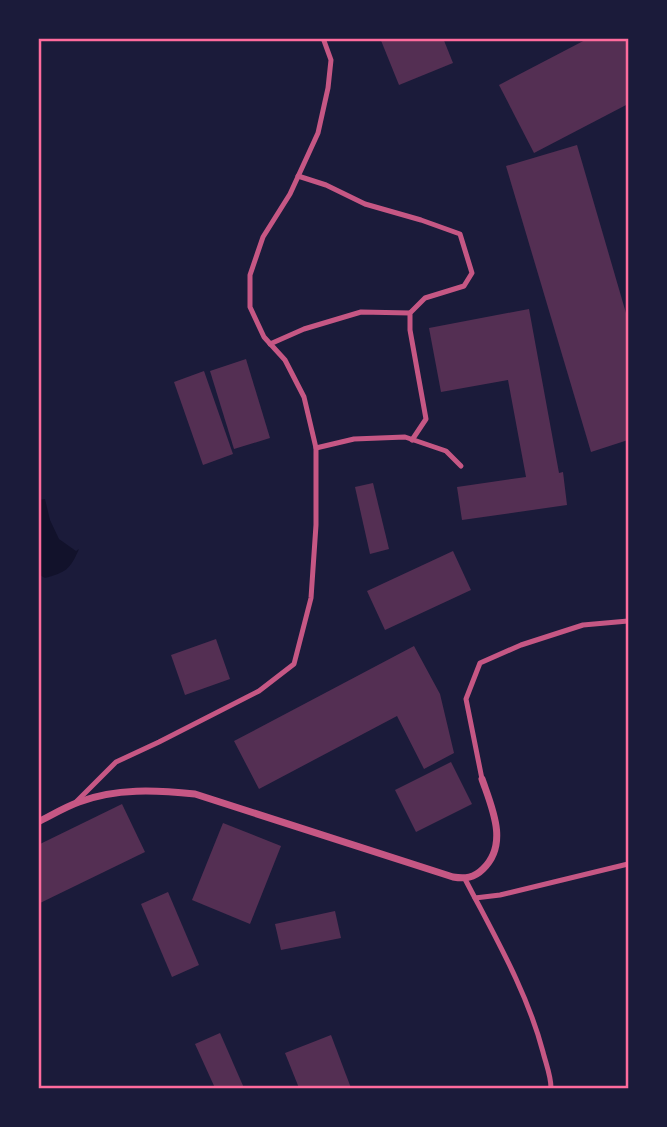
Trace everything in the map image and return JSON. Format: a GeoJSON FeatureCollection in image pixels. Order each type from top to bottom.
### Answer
{"type":"FeatureCollection","features":[{"type":"Feature","properties":{"kind":"street"},"geometry":{"type":"LineString","coordinates":[[38,822],[74,804],[116,793],[152,790],[195,794],[465,879],[478,873],[495,853],[496,820],[482,779]]}},
{"type":"Feature","properties":{"kind":"lane"},"geometry":{"type":"LineString","coordinates":[[74,804],[116,762],[259,691],[294,664],[311,598],[316,525],[316,448],[304,397],[285,360],[264,337],[250,307],[250,275],[263,237],[290,194],[318,133],[331,60],[323,38]]}},
{"type":"Feature","properties":{"kind":"lane"},"geometry":{"type":"LineString","coordinates":[[298,176],[326,185],[365,204],[460,234],[472,274],[464,286],[425,298],[410,313],[410,330],[426,419],[412,440]]}},
{"type":"Feature","properties":{"kind":"lane"},"geometry":{"type":"LineString","coordinates":[[270,344],[304,329],[361,312],[410,313]]}},
{"type":"Feature","properties":{"kind":"lane"},"geometry":{"type":"LineString","coordinates":[[316,448],[354,439],[405,437],[446,451],[461,466]]}},
{"type":"Feature","properties":{"kind":"lane"},"geometry":{"type":"LineString","coordinates":[[482,779],[466,699],[480,663],[521,645],[583,625],[628,621]]}},
{"type":"Feature","properties":{"kind":"lane"},"geometry":{"type":"LineString","coordinates":[[475,898],[500,895],[628,864]]}},
{"type":"Feature","properties":{"kind":"lane"},"geometry":{"type":"LineString","coordinates":[[465,879],[524,995],[538,1033],[551,1088]]}},
{"type":"Feature","properties":{"kind":"shaded area"},"geometry":{"type":"Polygon","coordinates":[[[45,499],[50,520],[59,539],[76,551],[79,549],[66,569],[45,578],[38,574],[39,500],[45,499]]]}},
{"type":"Feature","properties":{"kind":"building"},"geometry":{"type":"Polygon","coordinates":[[[380,38],[443,38],[453,63],[399,85],[380,38]]]}},
{"type":"Feature","properties":{"kind":"building"},"geometry":{"type":"Polygon","coordinates":[[[589,38],[628,38],[628,104],[534,153],[499,85],[589,38]]]}},
{"type":"Feature","properties":{"kind":"building"},"geometry":{"type":"Polygon","coordinates":[[[577,145],[628,320],[628,440],[591,452],[506,166],[577,145]]]}},
{"type":"Feature","properties":{"kind":"building"},"geometry":{"type":"Polygon","coordinates":[[[529,309],[559,473],[563,472],[567,505],[462,520],[457,487],[526,477],[508,380],[441,392],[429,328],[529,309]]]}},
{"type":"Feature","properties":{"kind":"building"},"geometry":{"type":"Polygon","coordinates":[[[246,359],[270,438],[234,449],[210,371],[246,359]]]}},
{"type":"Feature","properties":{"kind":"building"},"geometry":{"type":"Polygon","coordinates":[[[204,371],[233,454],[203,465],[174,382],[204,371]]]}},
{"type":"Feature","properties":{"kind":"building"},"geometry":{"type":"Polygon","coordinates":[[[373,483],[389,549],[370,554],[355,487],[373,483]]]}},
{"type":"Feature","properties":{"kind":"building"},"geometry":{"type":"Polygon","coordinates":[[[453,551],[471,590],[385,630],[367,591],[453,551]]]}},
{"type":"Feature","properties":{"kind":"building"},"geometry":{"type":"Polygon","coordinates":[[[216,639],[230,679],[185,695],[171,655],[216,639]]]}},
{"type":"Feature","properties":{"kind":"building"},"geometry":{"type":"Polygon","coordinates":[[[414,646],[440,694],[454,753],[424,769],[397,716],[259,789],[234,741],[414,646]]]}},
{"type":"Feature","properties":{"kind":"building"},"geometry":{"type":"Polygon","coordinates":[[[451,762],[472,804],[416,832],[395,790],[451,762]]]}},
{"type":"Feature","properties":{"kind":"building"},"geometry":{"type":"Polygon","coordinates":[[[122,804],[145,852],[38,904],[38,845],[122,804]]]}},
{"type":"Feature","properties":{"kind":"building"},"geometry":{"type":"Polygon","coordinates":[[[223,823],[281,846],[250,924],[192,900],[223,823]]]}},
{"type":"Feature","properties":{"kind":"building"},"geometry":{"type":"Polygon","coordinates":[[[168,892],[199,965],[172,977],[141,904],[168,892]]]}},
{"type":"Feature","properties":{"kind":"building"},"geometry":{"type":"Polygon","coordinates":[[[335,911],[341,938],[281,950],[275,924],[335,911]]]}},
{"type":"Feature","properties":{"kind":"building"},"geometry":{"type":"Polygon","coordinates":[[[220,1033],[244,1088],[215,1088],[195,1044],[220,1033]]]}},
{"type":"Feature","properties":{"kind":"building"},"geometry":{"type":"Polygon","coordinates":[[[331,1035],[351,1088],[299,1088],[285,1053],[331,1035]]]}}]}
